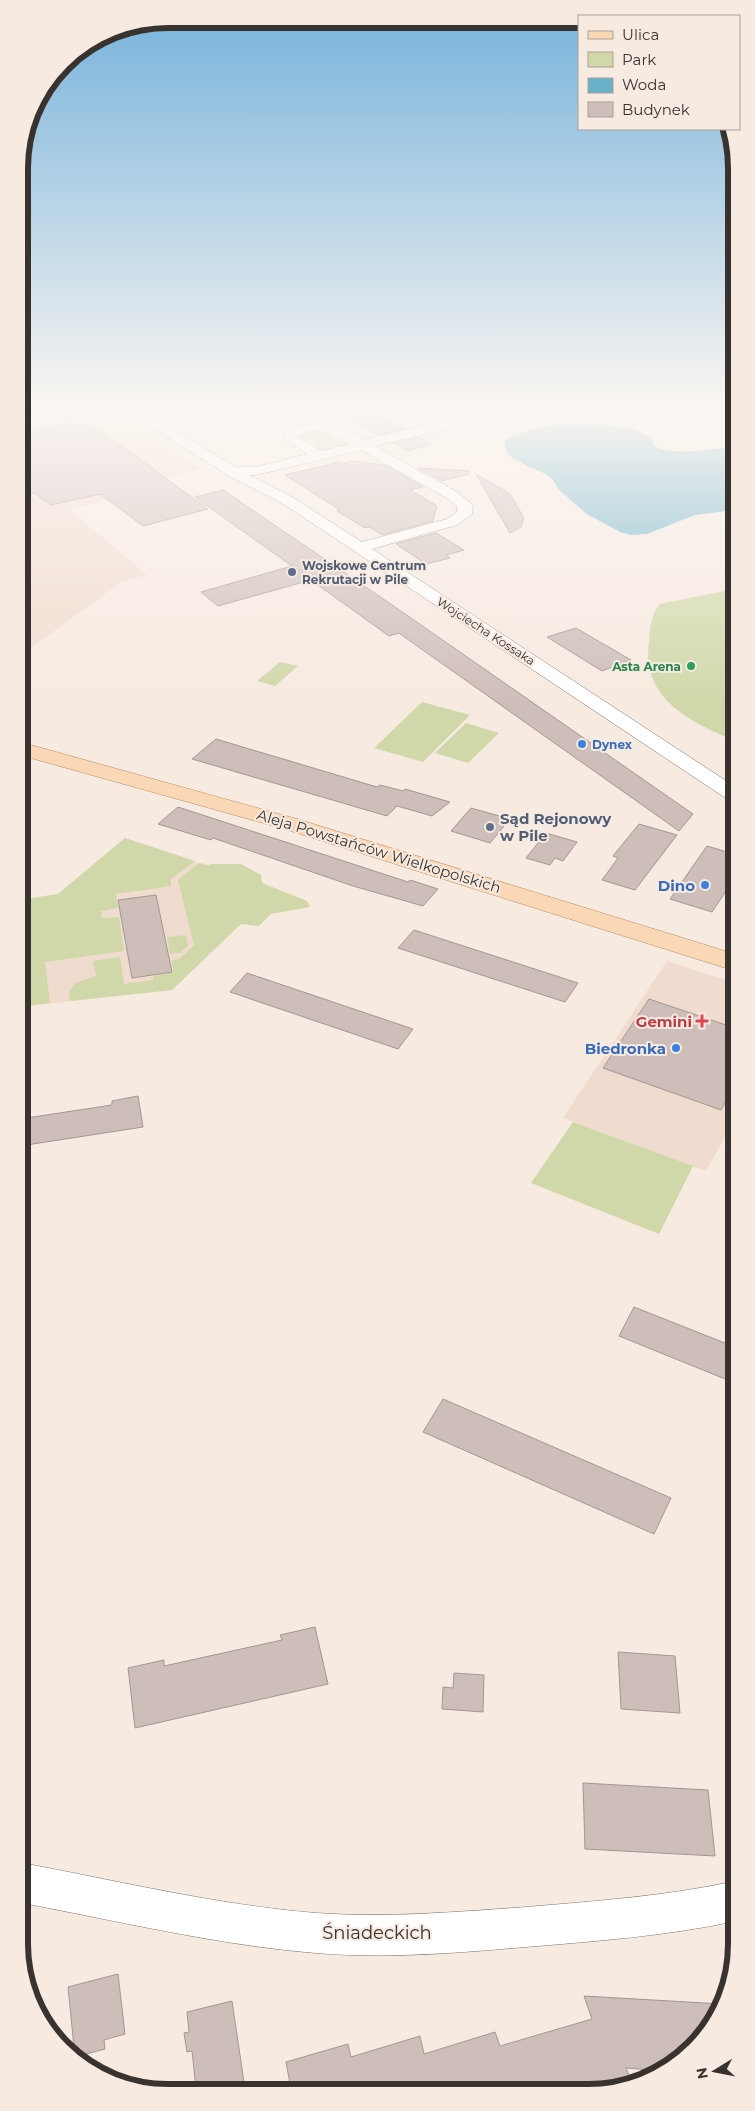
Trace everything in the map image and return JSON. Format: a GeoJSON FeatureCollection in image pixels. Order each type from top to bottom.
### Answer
{"type":"FeatureCollection","features":[{"type":"Feature","properties":{"kind":"main road","name":"Aleja Powstańców Wielkopolskich"},"geometry":{"type":"LineString","coordinates":[[28,734],[200,778],[728,941]]}},
{"type":"Feature","properties":{"kind":"main road","name":"Aleja Powstańców Wielkopolskich"},"geometry":{"type":"LineString","coordinates":[[28,750],[142,779],[257,812],[728,961]]}},
{"type":"Feature","properties":{"kind":"street","name":"Wojciecha Kossaka"},"geometry":{"type":"LineString","coordinates":[[295,506],[728,792]]}},
{"type":"Feature","properties":{"kind":"street"},"geometry":{"type":"LineString","coordinates":[[359,548],[449,523],[462,516],[466,510],[464,506]]}},
{"type":"Feature","properties":{"kind":"street","name":"Śniadeckich"},"geometry":{"type":"LineString","coordinates":[[27,1883],[252,1926],[316,1933],[381,1936],[438,1934],[599,1921],[694,1910],[727,1903]]}},
{"type":"Feature","properties":{"kind":"shaded area"},"geometry":{"type":"Polygon","coordinates":[[[28,506],[84,506],[70,510],[147,575],[123,581],[28,650],[28,506]]]}},
{"type":"Feature","properties":{"kind":"shaded area"},"geometry":{"type":"Polygon","coordinates":[[[125,838],[277,889],[172,990],[28,1006],[28,901],[32,898],[58,894],[125,838]]]}},
{"type":"Feature","properties":{"kind":"shaded area"},"geometry":{"type":"Polygon","coordinates":[[[667,961],[728,981],[727,1133],[706,1171],[563,1118],[667,961]]]}},
{"type":"Feature","properties":{"kind":"green space","name":"Asta Arena"},"geometry":{"type":"Polygon","coordinates":[[[728,590],[728,738],[700,725],[671,705],[660,692],[652,678],[648,660],[649,640],[653,617],[660,604],[728,590]]]}},
{"type":"Feature","properties":{"kind":"green space"},"geometry":{"type":"Polygon","coordinates":[[[280,662],[298,666],[275,686],[257,681],[280,662]]]}},
{"type":"Feature","properties":{"kind":"green space"},"geometry":{"type":"Polygon","coordinates":[[[422,702],[470,715],[423,762],[374,748],[422,702]]]}},
{"type":"Feature","properties":{"kind":"green space"},"geometry":{"type":"Polygon","coordinates":[[[466,723],[499,733],[468,763],[435,753],[466,723]]]}},
{"type":"Feature","properties":{"kind":"green space"},"geometry":{"type":"Polygon","coordinates":[[[125,838],[195,861],[171,879],[171,886],[116,894],[118,908],[101,911],[102,918],[119,917],[124,951],[45,962],[50,1003],[28,1006],[28,901],[32,898],[58,894],[125,838]]]}},
{"type":"Feature","properties":{"kind":"green space"},"geometry":{"type":"Polygon","coordinates":[[[199,863],[208,865],[241,864],[261,875],[262,883],[307,901],[310,907],[271,914],[259,926],[241,924],[172,990],[70,1001],[69,992],[75,983],[96,976],[93,961],[120,957],[124,984],[153,980],[153,976],[173,972],[172,960],[179,959],[194,945],[178,880],[199,863]]]}},
{"type":"Feature","properties":{"kind":"green space"},"geometry":{"type":"Polygon","coordinates":[[[186,935],[188,946],[180,953],[170,954],[167,937],[186,935]]]}},
{"type":"Feature","properties":{"kind":"green space"},"geometry":{"type":"Polygon","coordinates":[[[573,1122],[693,1166],[659,1234],[531,1183],[573,1122]]]}},
{"type":"Feature","properties":{"kind":"water"},"geometry":{"type":"Polygon","coordinates":[[[577,506],[728,506],[728,511],[695,515],[647,534],[631,535],[620,532],[587,514],[577,506]]]}},
{"type":"Feature","properties":{"kind":"building"},"geometry":{"type":"Polygon","coordinates":[[[115,506],[203,506],[208,509],[143,526],[115,506]]]}},
{"type":"Feature","properties":{"kind":"building"},"geometry":{"type":"Polygon","coordinates":[[[207,506],[246,506],[693,814],[679,831],[399,633],[389,636],[311,580],[218,606],[201,592],[292,566],[207,506]]]}},
{"type":"Feature","properties":{"kind":"building"},"geometry":{"type":"Polygon","coordinates":[[[333,506],[437,506],[433,521],[382,535],[370,527],[365,528],[337,511],[340,510],[333,506]]]}},
{"type":"Feature","properties":{"kind":"building"},"geometry":{"type":"Polygon","coordinates":[[[494,506],[517,506],[524,518],[521,527],[510,533],[494,506]]]}},
{"type":"Feature","properties":{"kind":"building"},"geometry":{"type":"Polygon","coordinates":[[[436,533],[464,550],[446,555],[450,558],[426,564],[396,544],[436,533]]]}},
{"type":"Feature","properties":{"kind":"building"},"geometry":{"type":"Polygon","coordinates":[[[576,628],[631,660],[602,671],[547,637],[576,628]]]}},
{"type":"Feature","properties":{"kind":"building"},"geometry":{"type":"Polygon","coordinates":[[[216,739],[377,787],[380,785],[403,791],[405,789],[450,802],[432,816],[397,806],[387,816],[192,759],[216,739]]]}},
{"type":"Feature","properties":{"kind":"building"},"geometry":{"type":"Polygon","coordinates":[[[178,807],[408,882],[410,880],[438,889],[423,906],[353,886],[213,838],[211,840],[158,824],[178,807]]]}},
{"type":"Feature","properties":{"kind":"building"},"geometry":{"type":"Polygon","coordinates":[[[471,808],[510,819],[490,843],[451,831],[471,808]]]}},
{"type":"Feature","properties":{"kind":"building"},"geometry":{"type":"Polygon","coordinates":[[[639,824],[677,835],[635,890],[602,880],[618,858],[613,856],[639,824]]]}},
{"type":"Feature","properties":{"kind":"building"},"geometry":{"type":"Polygon","coordinates":[[[546,833],[577,842],[563,861],[555,858],[550,865],[526,858],[546,833]]]}},
{"type":"Feature","properties":{"kind":"building","name":"Dino"},"geometry":{"type":"Polygon","coordinates":[[[707,846],[728,852],[728,889],[712,912],[670,899],[707,846]]]}},
{"type":"Feature","properties":{"kind":"building"},"geometry":{"type":"Polygon","coordinates":[[[156,895],[172,972],[132,978],[118,900],[156,895]]]}},
{"type":"Feature","properties":{"kind":"building"},"geometry":{"type":"Polygon","coordinates":[[[414,930],[578,983],[565,1002],[398,948],[414,930]]]}},
{"type":"Feature","properties":{"kind":"building"},"geometry":{"type":"Polygon","coordinates":[[[247,973],[413,1029],[398,1049],[230,992],[247,973]]]}},
{"type":"Feature","properties":{"kind":"building","name":"Biedronka"},"geometry":{"type":"Polygon","coordinates":[[[649,999],[728,1025],[727,1098],[721,1110],[603,1068],[649,999]]]}},
{"type":"Feature","properties":{"kind":"building"},"geometry":{"type":"Polygon","coordinates":[[[138,1096],[143,1127],[27,1145],[27,1118],[112,1105],[112,1101],[138,1096]]]}},
{"type":"Feature","properties":{"kind":"building"},"geometry":{"type":"Polygon","coordinates":[[[634,1307],[727,1344],[727,1380],[619,1336],[634,1307]]]}},
{"type":"Feature","properties":{"kind":"building"},"geometry":{"type":"Polygon","coordinates":[[[443,1399],[671,1498],[654,1534],[423,1432],[443,1399]]]}},
{"type":"Feature","properties":{"kind":"building"},"geometry":{"type":"Polygon","coordinates":[[[315,1627],[328,1684],[135,1728],[128,1668],[164,1660],[164,1666],[282,1640],[280,1635],[315,1627]]]}},
{"type":"Feature","properties":{"kind":"building"},"geometry":{"type":"Polygon","coordinates":[[[618,1652],[675,1656],[680,1713],[621,1709],[618,1652]]]}},
{"type":"Feature","properties":{"kind":"building"},"geometry":{"type":"Polygon","coordinates":[[[454,1673],[484,1675],[483,1712],[442,1709],[443,1687],[453,1688],[454,1673]]]}},
{"type":"Feature","properties":{"kind":"building"},"geometry":{"type":"Polygon","coordinates":[[[583,1783],[708,1790],[715,1856],[585,1849],[583,1783]]]}},
{"type":"Feature","properties":{"kind":"building"},"geometry":{"type":"Polygon","coordinates":[[[118,1974],[125,2034],[104,2040],[105,2049],[82,2055],[74,2047],[68,1987],[118,1974]]]}},
{"type":"Feature","properties":{"kind":"building"},"geometry":{"type":"Polygon","coordinates":[[[584,1996],[714,2004],[709,2014],[693,2036],[673,2055],[648,2070],[626,2068],[630,2077],[615,2081],[588,2084],[290,2084],[286,2062],[348,2044],[351,2057],[420,2036],[424,2054],[495,2032],[500,2046],[592,2019],[584,1996]]]}},
{"type":"Feature","properties":{"kind":"building"},"geometry":{"type":"Polygon","coordinates":[[[232,2001],[244,2084],[195,2084],[192,2051],[187,2052],[184,2033],[189,2032],[187,2012],[232,2001]]]}},
{"type":"Feature","properties":{"kind":"place","name":"Wojskowe Centrum Rekrutacji w Pile"},"geometry":{"type":"Point","coordinates":[292,572]}},
{"type":"Feature","properties":{"kind":"place","name":"Asta Arena"},"geometry":{"type":"Point","coordinates":[691,666]}},
{"type":"Feature","properties":{"kind":"place","name":"Dynex"},"geometry":{"type":"Point","coordinates":[582,744]}},
{"type":"Feature","properties":{"kind":"place","name":"Sąd Rejonowy w Pile"},"geometry":{"type":"Point","coordinates":[490,827]}},
{"type":"Feature","properties":{"kind":"place","name":"Dino"},"geometry":{"type":"Point","coordinates":[705,885]}},
{"type":"Feature","properties":{"kind":"place","name":"Gemini"},"geometry":{"type":"Point","coordinates":[702,1021]}},
{"type":"Feature","properties":{"kind":"place","name":"Biedronka"},"geometry":{"type":"Point","coordinates":[676,1048]}}]}
